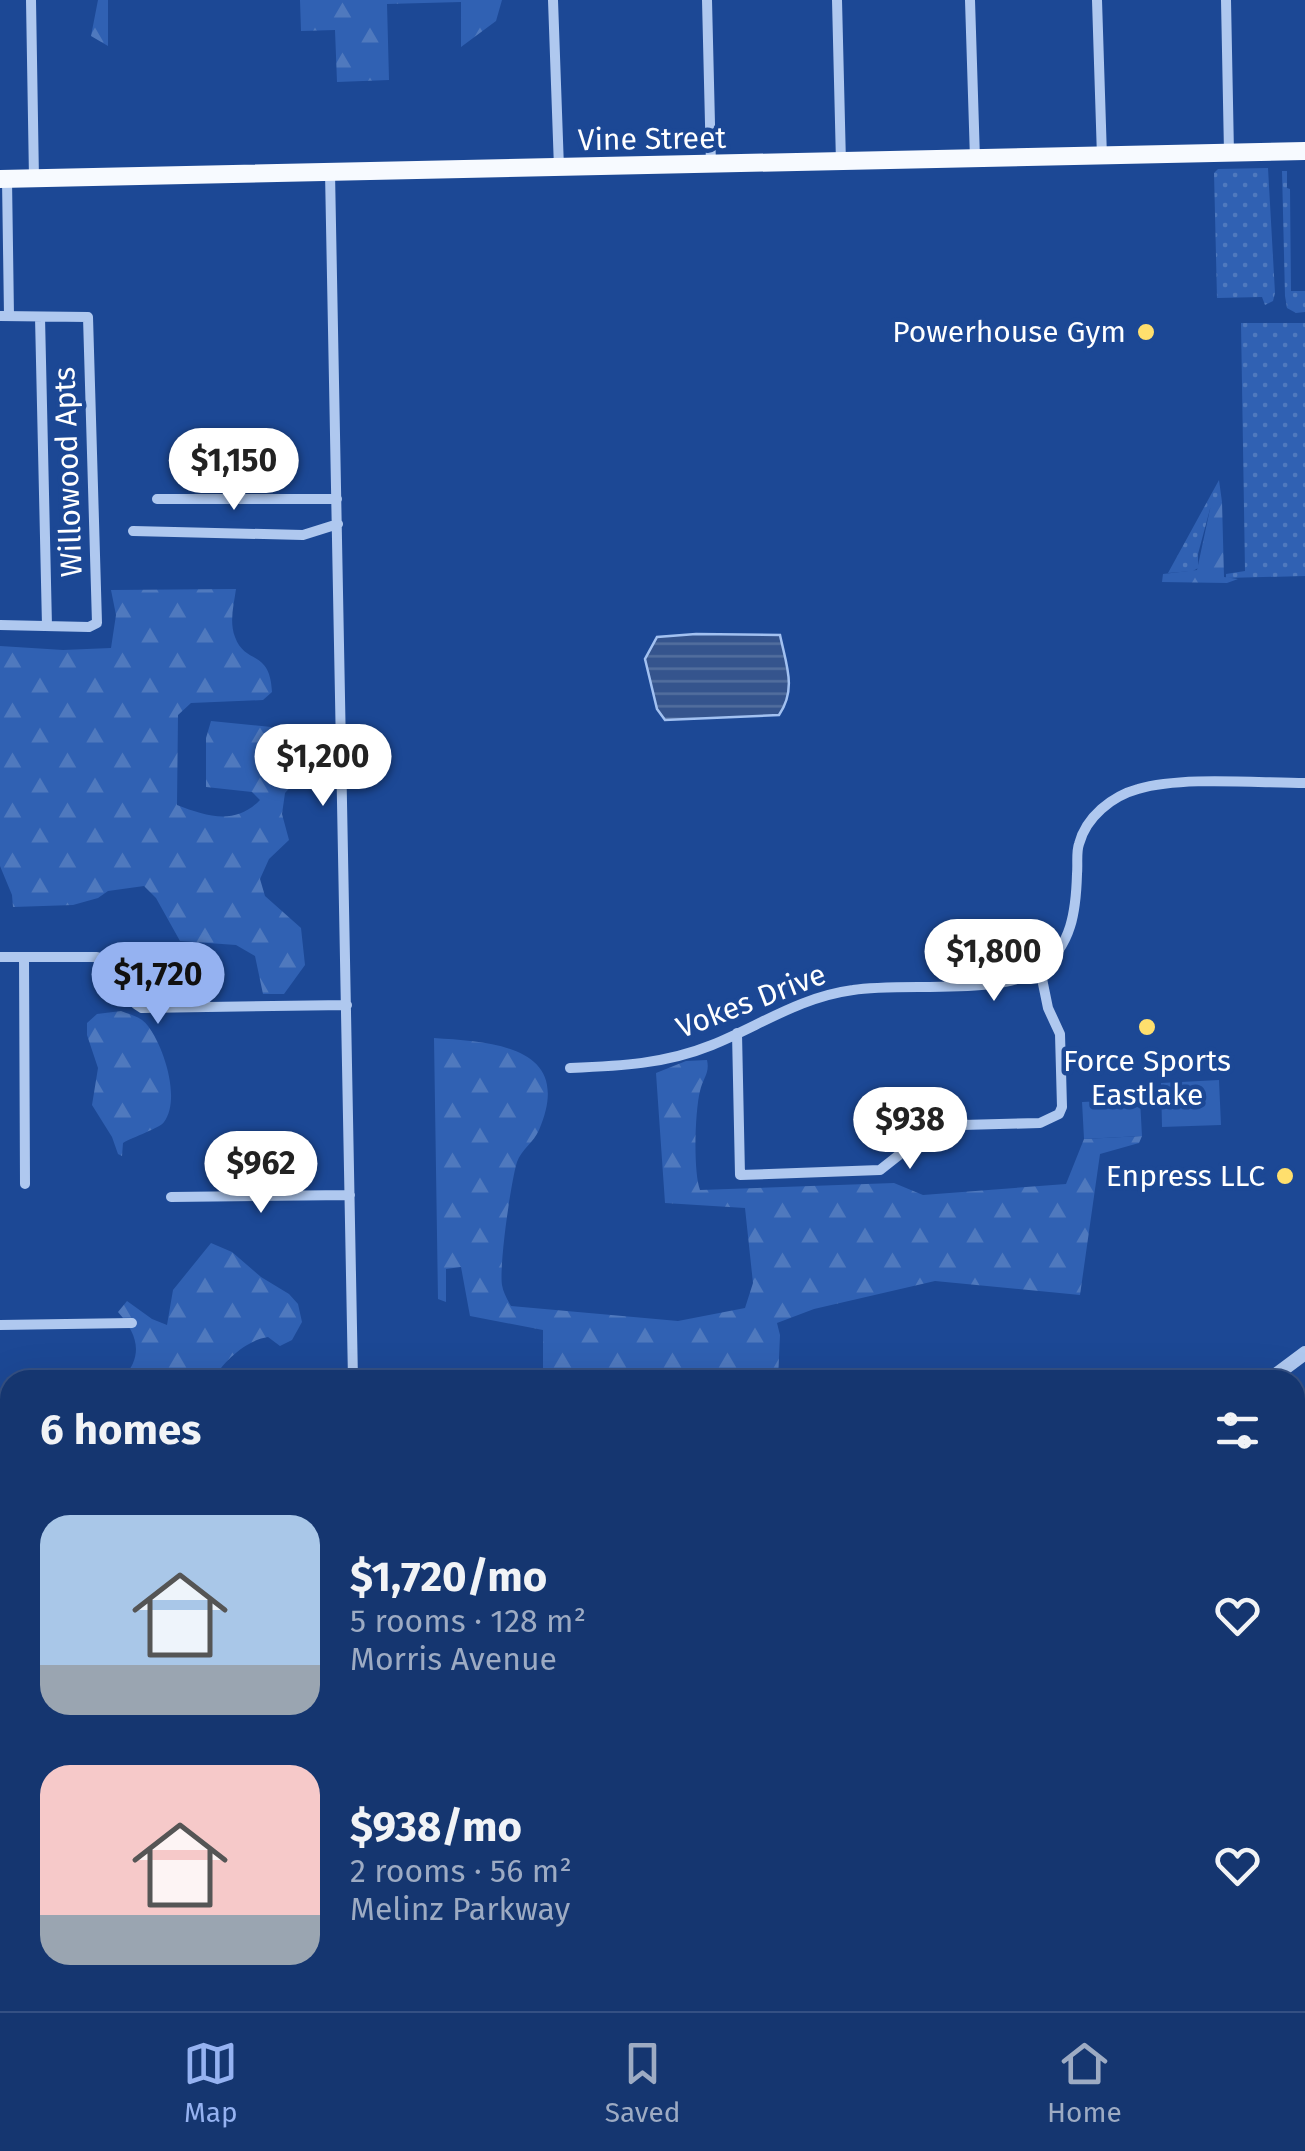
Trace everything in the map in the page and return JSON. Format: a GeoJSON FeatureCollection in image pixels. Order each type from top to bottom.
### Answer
{"type":"FeatureCollection","features":[{"type":"Feature","properties":{"kind":"main road","name":"Vine Street"},"geometry":{"type":"LineString","coordinates":[[3,179],[1305,151]]}},
{"type":"Feature","properties":{"kind":"street"},"geometry":{"type":"LineString","coordinates":[[31,0],[34,179]]}},
{"type":"Feature","properties":{"kind":"street"},"geometry":{"type":"LineString","coordinates":[[554,0],[559,168]]}},
{"type":"Feature","properties":{"kind":"street"},"geometry":{"type":"LineString","coordinates":[[707,0],[711,166]]}},
{"type":"Feature","properties":{"kind":"street"},"geometry":{"type":"LineString","coordinates":[[837,0],[842,163]]}},
{"type":"Feature","properties":{"kind":"street"},"geometry":{"type":"LineString","coordinates":[[970,0],[974,160]]}},
{"type":"Feature","properties":{"kind":"street"},"geometry":{"type":"LineString","coordinates":[[1098,0],[1102,157]]}},
{"type":"Feature","properties":{"kind":"street"},"geometry":{"type":"LineString","coordinates":[[1226,0],[1229,153]]}},
{"type":"Feature","properties":{"kind":"street"},"geometry":{"type":"LineString","coordinates":[[330,172],[354,1370]]}},
{"type":"Feature","properties":{"kind":"street","name":"Willowood Apts"},"geometry":{"type":"LineString","coordinates":[[0,625],[89,628],[97,623],[88,317],[4,316],[3,179]]}},
{"type":"Feature","properties":{"kind":"street","name":"Willowood Apts"},"geometry":{"type":"LineString","coordinates":[[40,316],[47,626]]}},
{"type":"Feature","properties":{"kind":"street"},"geometry":{"type":"LineString","coordinates":[[157,500],[337,499]]}},
{"type":"Feature","properties":{"kind":"street"},"geometry":{"type":"LineString","coordinates":[[133,530],[303,535],[338,524]]}},
{"type":"Feature","properties":{"kind":"street"},"geometry":{"type":"LineString","coordinates":[[737,1034],[740,1175],[880,1170],[925,1126],[1040,1123],[1059,1114],[1062,1107],[1060,1034],[1048,1008],[1040,969],[1063,948],[1076,910],[1079,843],[1101,807],[1137,789],[1305,782]]}},
{"type":"Feature","properties":{"kind":"street"},"geometry":{"type":"LineString","coordinates":[[0,957],[114,960],[121,970],[124,991],[130,1001],[142,1008],[346,1005]]}},
{"type":"Feature","properties":{"kind":"street"},"geometry":{"type":"LineString","coordinates":[[24,958],[25,1184]]}},
{"type":"Feature","properties":{"kind":"street","name":"Vokes Drive"},"geometry":{"type":"LineString","coordinates":[[570,1068],[650,1064],[690,1054],[782,1010],[850,990],[988,984],[1015,980],[1040,969]]}},
{"type":"Feature","properties":{"kind":"street"},"geometry":{"type":"LineString","coordinates":[[172,1197],[350,1195]]}},
{"type":"Feature","properties":{"kind":"street"},"geometry":{"type":"LineString","coordinates":[[0,1326],[132,1323]]}},
{"type":"Feature","properties":{"kind":"street"},"geometry":{"type":"LineString","coordinates":[[1282,1370],[1305,1353]]}},
{"type":"Feature","properties":{"kind":"green space"},"geometry":{"type":"Polygon","coordinates":[[[98,0],[108,0],[108,46],[91,36],[98,0]]]}},
{"type":"Feature","properties":{"kind":"green space"},"geometry":{"type":"Polygon","coordinates":[[[300,0],[502,0],[496,21],[461,47],[461,2],[387,4],[389,80],[337,82],[335,30],[301,31],[300,0]]]}},
{"type":"Feature","properties":{"kind":"green space"},"geometry":{"type":"Polygon","coordinates":[[[1268,168],[1273,301],[1265,305],[1262,297],[1217,298],[1214,173],[1218,169],[1268,168]]]}},
{"type":"Feature","properties":{"kind":"green space"},"geometry":{"type":"Polygon","coordinates":[[[1282,171],[1287,171],[1290,189],[1291,291],[1305,291],[1305,312],[1287,308],[1285,296],[1282,171]]]}},
{"type":"Feature","properties":{"kind":"green space"},"geometry":{"type":"Polygon","coordinates":[[[1241,323],[1305,323],[1305,576],[1226,578],[1226,574],[1245,571],[1241,323]]]}},
{"type":"Feature","properties":{"kind":"green space"},"geometry":{"type":"Polygon","coordinates":[[[1219,480],[1222,502],[1210,509],[1198,568],[1168,573],[1219,480]]]}},
{"type":"Feature","properties":{"kind":"green space"},"geometry":{"type":"Polygon","coordinates":[[[1222,502],[1224,577],[1238,579],[1227,583],[1162,582],[1163,574],[1197,570],[1210,509],[1222,502]]]}},
{"type":"Feature","properties":{"kind":"green space"},"geometry":{"type":"Polygon","coordinates":[[[236,589],[232,619],[235,637],[239,646],[267,669],[272,692],[263,700],[191,703],[178,715],[177,805],[200,813],[231,816],[260,800],[252,792],[206,787],[206,738],[211,721],[311,731],[305,771],[285,793],[282,814],[289,840],[269,859],[260,879],[265,896],[301,928],[305,965],[284,994],[263,994],[255,956],[236,945],[180,941],[156,898],[144,886],[108,891],[73,905],[13,907],[0,866],[0,646],[111,648],[116,615],[111,590],[236,589]]]}},
{"type":"Feature","properties":{"kind":"green space"},"geometry":{"type":"Polygon","coordinates":[[[121,1011],[143,1020],[154,1035],[171,1087],[164,1122],[123,1143],[122,1156],[92,1105],[98,1068],[87,1035],[87,1023],[97,1014],[121,1011]]]}},
{"type":"Feature","properties":{"kind":"green space"},"geometry":{"type":"Polygon","coordinates":[[[434,1038],[480,1042],[522,1054],[537,1065],[546,1081],[547,1102],[539,1130],[517,1162],[509,1204],[502,1275],[503,1290],[511,1306],[678,1321],[745,1308],[753,1283],[745,1208],[665,1203],[656,1073],[686,1061],[707,1060],[708,1065],[696,1126],[700,1190],[894,1183],[923,1195],[1066,1184],[1084,1139],[1142,1136],[1139,1143],[1100,1154],[1080,1295],[935,1281],[814,1309],[777,1323],[778,1370],[543,1370],[543,1330],[470,1316],[461,1267],[446,1269],[446,1302],[438,1299],[434,1038]]]}},
{"type":"Feature","properties":{"kind":"green space"},"geometry":{"type":"Polygon","coordinates":[[[1219,1080],[1221,1125],[1162,1127],[1161,1083],[1219,1080]]]}},
{"type":"Feature","properties":{"kind":"green space"},"geometry":{"type":"Polygon","coordinates":[[[1140,1099],[1142,1136],[1084,1139],[1082,1102],[1140,1099]]]}},
{"type":"Feature","properties":{"kind":"green space"},"geometry":{"type":"Polygon","coordinates":[[[211,1243],[232,1252],[289,1294],[298,1304],[302,1322],[292,1340],[280,1346],[268,1337],[252,1342],[220,1370],[129,1370],[136,1345],[118,1312],[127,1301],[167,1325],[173,1290],[211,1243]]]}},
{"type":"Feature","properties":{"kind":"shaded area"},"geometry":{"type":"Polygon","coordinates":[[[780,635],[789,686],[779,715],[665,720],[657,709],[645,659],[657,637],[780,635]]]}},
{"type":"Feature","properties":{"kind":"place","name":"Powerhouse Gym"},"geometry":{"type":"Point","coordinates":[1146,332]}},
{"type":"Feature","properties":{"kind":"place","name":"Force Sports Eastlake"},"geometry":{"type":"Point","coordinates":[1147,1027]}},
{"type":"Feature","properties":{"kind":"place","name":"Enpress LLC"},"geometry":{"type":"Point","coordinates":[1285,1176]}}]}
